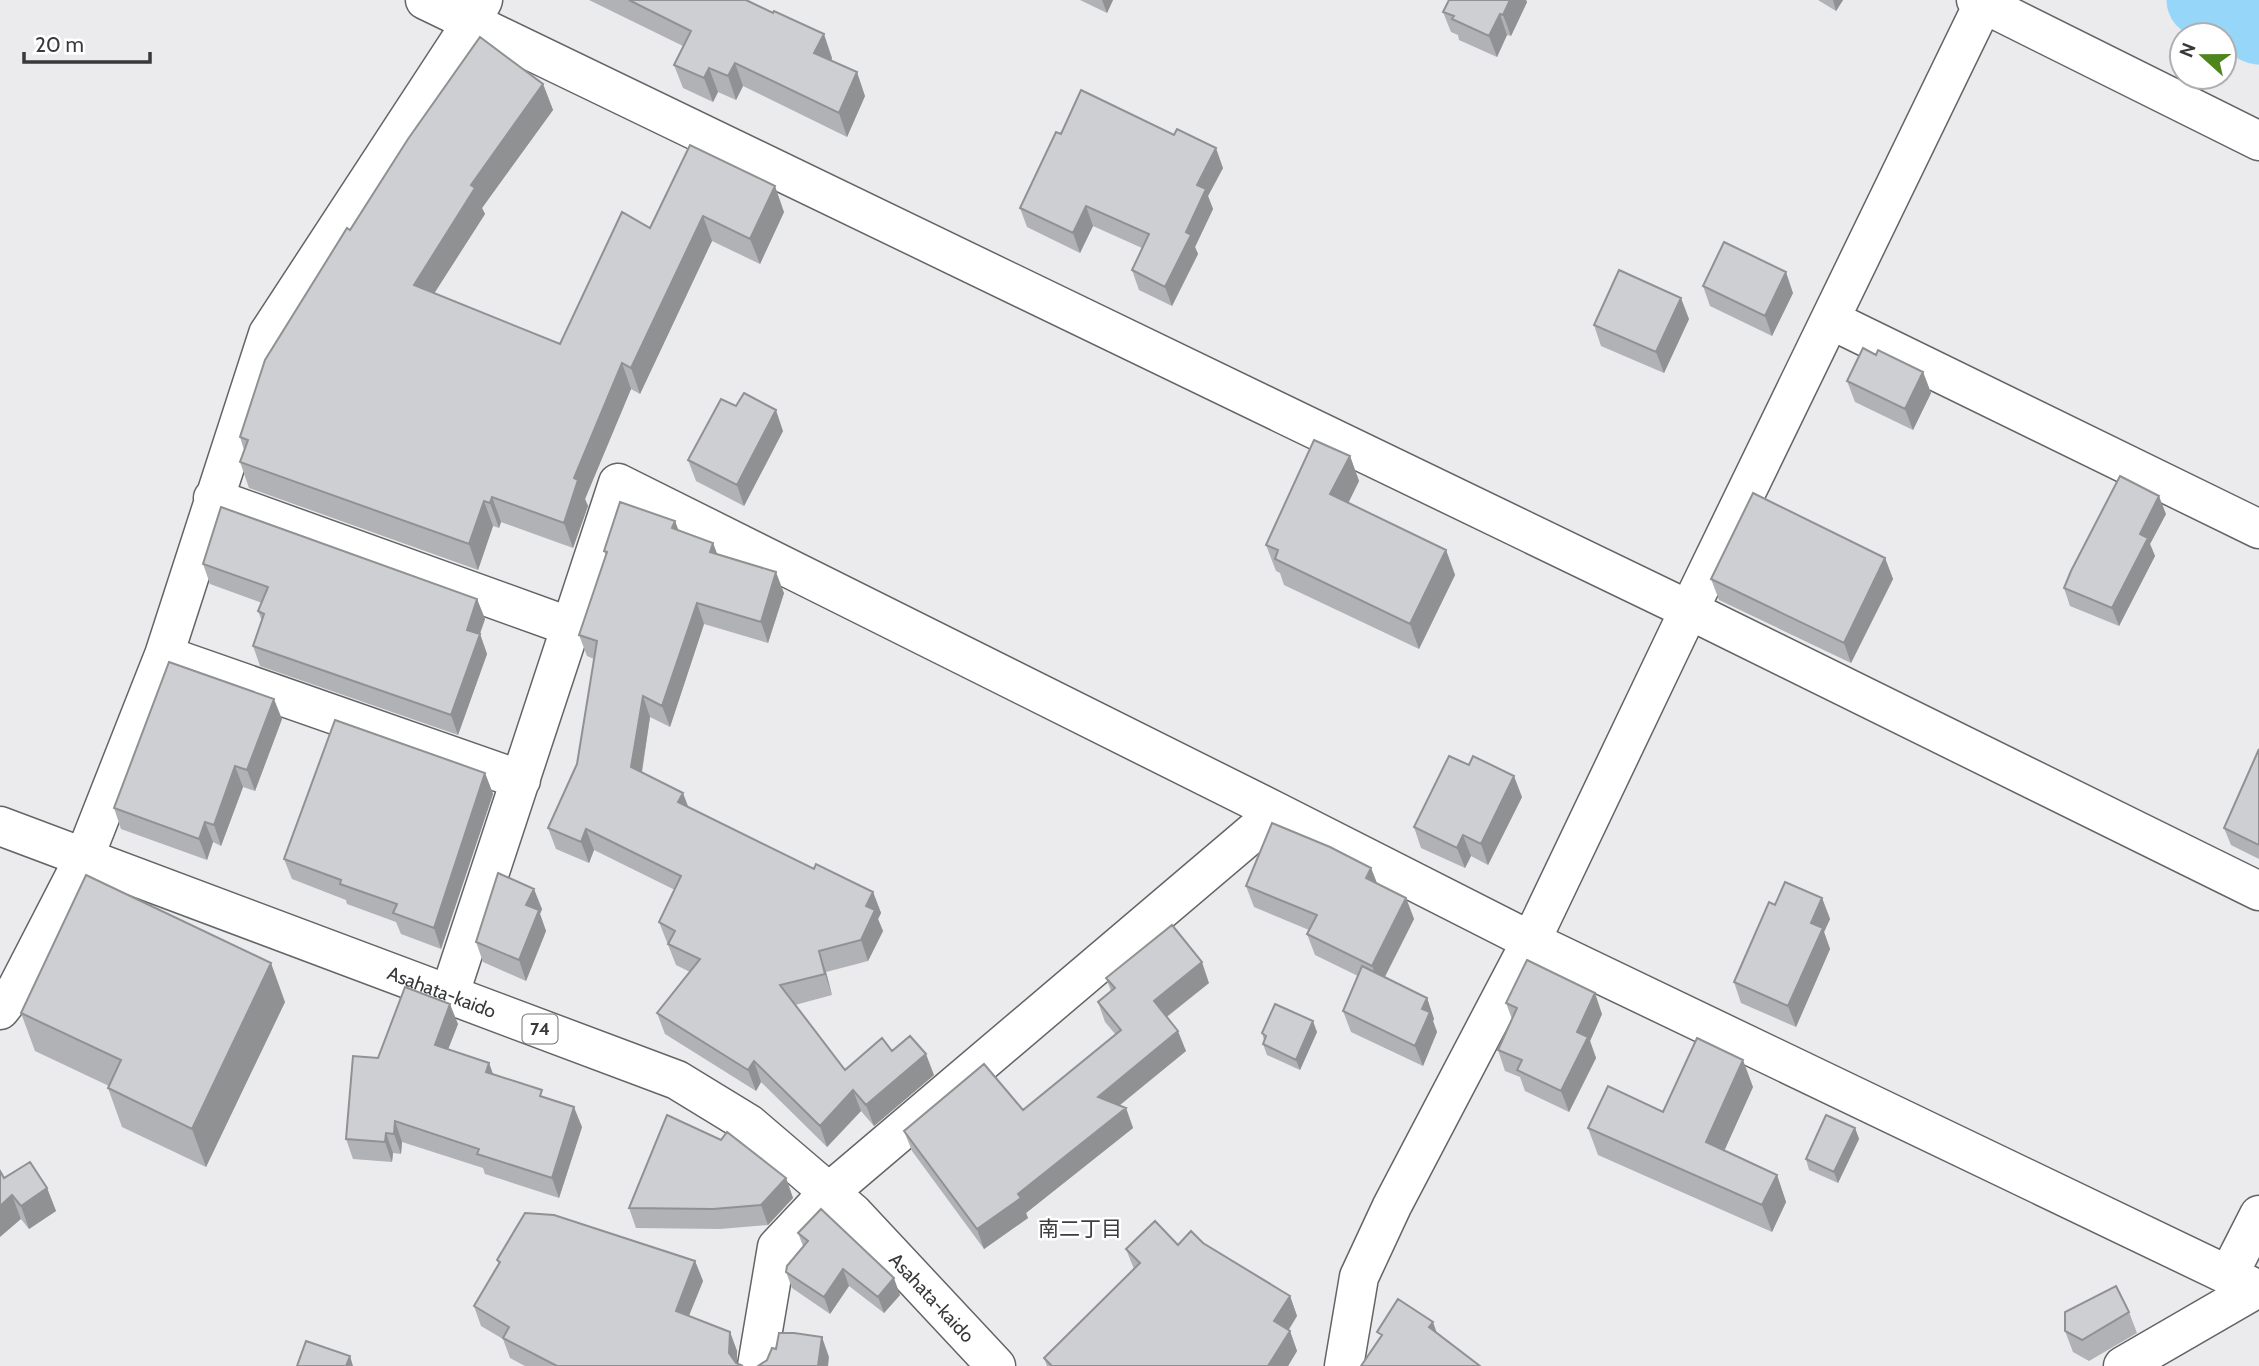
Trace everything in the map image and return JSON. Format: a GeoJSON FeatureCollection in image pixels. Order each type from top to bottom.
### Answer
{"type":"FeatureCollection","features":[{"type":"Feature","properties":{"kind":"street"},"geometry":{"type":"LineString","coordinates":[[425,0],[477,11],[2259,891]]}},
{"type":"Feature","properties":{"kind":"street"},"geometry":{"type":"LineString","coordinates":[[1344,1366],[1359,1277],[1392,1206],[1531,941],[1831,320],[1981,1],[2259,141]]}},
{"type":"Feature","properties":{"kind":"street"},"geometry":{"type":"LineString","coordinates":[[0,1010],[17,988],[84,858],[164,655],[268,334],[477,11]]}},
{"type":"Feature","properties":{"kind":"street"},"geometry":{"type":"LineString","coordinates":[[1831,320],[2259,529]]}},
{"type":"Feature","properties":{"kind":"street"},"geometry":{"type":"LineString","coordinates":[[449,996],[618,483],[1531,941],[2248,1285]]}},
{"type":"Feature","properties":{"kind":"street"},"geometry":{"type":"LineString","coordinates":[[213,498],[571,627]]}},
{"type":"Feature","properties":{"kind":"street"},"geometry":{"type":"LineString","coordinates":[[164,655],[522,780]]}},
{"type":"Feature","properties":{"kind":"street"},"geometry":{"type":"LineString","coordinates":[[757,1366],[777,1247],[827,1194],[1277,812]]}},
{"type":"Feature","properties":{"kind":"street","name":"Asahata-kaido"},"geometry":{"type":"LineString","coordinates":[[0,826],[677,1080],[748,1124],[827,1194],[853,1213],[996,1366]]}},
{"type":"Feature","properties":{"kind":"street"},"geometry":{"type":"LineString","coordinates":[[2123,1366],[2248,1285],[2259,1215]]}},
{"type":"Feature","properties":{"kind":"building"},"geometry":{"type":"Polygon","coordinates":[[[629,0],[746,0],[824,34],[814,53],[857,72],[839,113],[735,63],[728,76],[709,68],[704,78],[674,65],[691,31],[629,0]]]}},
{"type":"Feature","properties":{"kind":"building"},"geometry":{"type":"Polygon","coordinates":[[[1449,0],[1510,0],[1489,36],[1443,12],[1449,0]]]}},
{"type":"Feature","properties":{"kind":"building"},"geometry":{"type":"Polygon","coordinates":[[[480,37],[543,84],[471,185],[475,188],[414,285],[560,344],[622,212],[650,228],[690,145],[775,186],[750,239],[703,216],[631,368],[622,363],[574,478],[578,480],[564,523],[492,497],[490,503],[484,501],[469,544],[240,462],[248,440],[240,437],[265,360],[347,228],[350,230],[408,139],[480,37]]]}},
{"type":"Feature","properties":{"kind":"building"},"geometry":{"type":"Polygon","coordinates":[[[1081,90],[1174,135],[1177,129],[1216,148],[1197,185],[1206,189],[1186,232],[1191,235],[1165,287],[1132,270],[1149,234],[1086,206],[1073,233],[1020,208],[1056,132],[1061,134],[1081,90]]]}},
{"type":"Feature","properties":{"kind":"building"},"geometry":{"type":"Polygon","coordinates":[[[1724,242],[1786,272],[1765,316],[1703,286],[1724,242]]]}},
{"type":"Feature","properties":{"kind":"building"},"geometry":{"type":"Polygon","coordinates":[[[1619,270],[1681,298],[1656,352],[1594,325],[1619,270]]]}},
{"type":"Feature","properties":{"kind":"building"},"geometry":{"type":"Polygon","coordinates":[[[1863,348],[1876,355],[1878,350],[1923,372],[1905,409],[1847,381],[1863,348]]]}},
{"type":"Feature","properties":{"kind":"building"},"geometry":{"type":"Polygon","coordinates":[[[744,393],[776,410],[737,485],[688,460],[721,399],[736,406],[744,393]]]}},
{"type":"Feature","properties":{"kind":"building"},"geometry":{"type":"Polygon","coordinates":[[[1314,440],[1350,456],[1330,494],[1446,550],[1410,624],[1275,559],[1278,550],[1266,545],[1314,440]]]}},
{"type":"Feature","properties":{"kind":"building"},"geometry":{"type":"Polygon","coordinates":[[[2120,476],[2159,496],[2140,534],[2148,538],[2112,608],[2064,588],[2120,476]]]}},
{"type":"Feature","properties":{"kind":"building"},"geometry":{"type":"Polygon","coordinates":[[[1753,493],[1885,558],[1844,643],[1711,579],[1753,493]]]}},
{"type":"Feature","properties":{"kind":"building"},"geometry":{"type":"Polygon","coordinates":[[[620,502],[675,521],[672,528],[713,543],[710,552],[776,572],[761,622],[697,603],[662,706],[643,696],[631,767],[683,793],[678,802],[814,869],[816,864],[873,892],[866,906],[875,910],[861,940],[819,951],[825,974],[780,985],[845,1070],[882,1038],[892,1051],[910,1036],[926,1054],[866,1105],[853,1090],[820,1126],[754,1061],[748,1070],[657,1013],[700,959],[668,944],[675,931],[659,922],[681,876],[586,829],[581,842],[548,828],[577,764],[597,641],[579,635],[607,552],[604,551],[620,502]]]}},
{"type":"Feature","properties":{"kind":"building"},"geometry":{"type":"Polygon","coordinates":[[[221,507],[477,599],[467,630],[480,634],[451,715],[253,646],[264,614],[258,611],[268,587],[203,564],[221,507]]]}},
{"type":"Feature","properties":{"kind":"building"},"geometry":{"type":"Polygon","coordinates":[[[169,662],[274,699],[247,770],[235,766],[214,825],[205,822],[199,839],[114,808],[169,662]]]}},
{"type":"Feature","properties":{"kind":"building"},"geometry":{"type":"Polygon","coordinates":[[[335,720],[485,773],[434,928],[393,913],[397,904],[340,884],[341,880],[284,859],[335,720]]]}},
{"type":"Feature","properties":{"kind":"building"},"geometry":{"type":"Polygon","coordinates":[[[2259,749],[2259,845],[2224,828],[2259,749]]]}},
{"type":"Feature","properties":{"kind":"building"},"geometry":{"type":"Polygon","coordinates":[[[1449,756],[1469,765],[1473,756],[1514,776],[1481,844],[1463,835],[1457,848],[1414,827],[1449,756]]]}},
{"type":"Feature","properties":{"kind":"building"},"geometry":{"type":"Polygon","coordinates":[[[1272,823],[1330,847],[1371,868],[1366,878],[1406,898],[1372,966],[1307,934],[1317,915],[1246,886],[1272,823]]]}},
{"type":"Feature","properties":{"kind":"building"},"geometry":{"type":"Polygon","coordinates":[[[498,873],[534,889],[526,905],[539,910],[519,960],[476,942],[498,873]]]}},
{"type":"Feature","properties":{"kind":"building"},"geometry":{"type":"Polygon","coordinates":[[[86,875],[271,963],[192,1129],[108,1088],[121,1060],[21,1013],[86,875]]]}},
{"type":"Feature","properties":{"kind":"building"},"geometry":{"type":"Polygon","coordinates":[[[1785,882],[1822,898],[1811,923],[1823,928],[1788,1006],[1734,982],[1769,902],[1775,905],[1785,882]]]}},
{"type":"Feature","properties":{"kind":"building"},"geometry":{"type":"Polygon","coordinates":[[[1172,925],[1202,962],[1154,1001],[1178,1031],[1098,1097],[1126,1108],[1018,1194],[1021,1198],[977,1229],[904,1131],[984,1064],[1023,1110],[1121,1030],[1098,1002],[1115,988],[1106,978],[1172,925]]]}},
{"type":"Feature","properties":{"kind":"building"},"geometry":{"type":"Polygon","coordinates":[[[1527,960],[1595,993],[1577,1032],[1588,1037],[1561,1091],[1517,1070],[1522,1060],[1498,1050],[1517,1008],[1506,1003],[1527,960]]]}},
{"type":"Feature","properties":{"kind":"building"},"geometry":{"type":"Polygon","coordinates":[[[1362,966],[1427,998],[1422,1009],[1430,1012],[1415,1046],[1343,1011],[1362,966]]]}},
{"type":"Feature","properties":{"kind":"building"},"geometry":{"type":"Polygon","coordinates":[[[405,987],[450,1004],[435,1045],[489,1063],[486,1072],[542,1090],[540,1096],[574,1107],[552,1178],[477,1154],[479,1149],[395,1121],[394,1134],[386,1133],[385,1142],[346,1139],[353,1056],[378,1058],[405,987]]]}},
{"type":"Feature","properties":{"kind":"building"},"geometry":{"type":"Polygon","coordinates":[[[1275,1004],[1313,1021],[1296,1060],[1263,1044],[1266,1036],[1262,1033],[1275,1004]]]}},
{"type":"Feature","properties":{"kind":"building"},"geometry":{"type":"Polygon","coordinates":[[[1697,1038],[1743,1060],[1706,1142],[1777,1175],[1762,1205],[1588,1128],[1608,1086],[1663,1112],[1697,1038]]]}},
{"type":"Feature","properties":{"kind":"building"},"geometry":{"type":"Polygon","coordinates":[[[667,1115],[721,1140],[727,1132],[786,1178],[761,1205],[713,1209],[629,1208],[667,1115]]]}},
{"type":"Feature","properties":{"kind":"building"},"geometry":{"type":"Polygon","coordinates":[[[1826,1115],[1855,1128],[1834,1172],[1806,1159],[1826,1115]]]}},
{"type":"Feature","properties":{"kind":"building"},"geometry":{"type":"Polygon","coordinates":[[[30,1162],[47,1188],[21,1206],[12,1195],[0,1206],[0,1171],[4,1178],[30,1162]]]}},
{"type":"Feature","properties":{"kind":"building"},"geometry":{"type":"Polygon","coordinates":[[[821,1209],[894,1278],[878,1297],[843,1269],[824,1297],[786,1272],[787,1266],[808,1241],[798,1233],[821,1209]]]}},
{"type":"Feature","properties":{"kind":"building"},"geometry":{"type":"Polygon","coordinates":[[[525,1213],[554,1215],[695,1261],[676,1311],[730,1332],[729,1353],[736,1363],[743,1366],[557,1366],[503,1338],[509,1327],[474,1306],[525,1213]]]}},
{"type":"Feature","properties":{"kind":"building"},"geometry":{"type":"Polygon","coordinates":[[[1155,1221],[1178,1245],[1191,1231],[1203,1243],[1290,1296],[1274,1321],[1290,1331],[1268,1366],[1052,1366],[1044,1358],[1140,1263],[1126,1249],[1155,1221]]]}},
{"type":"Feature","properties":{"kind":"building"},"geometry":{"type":"Polygon","coordinates":[[[2116,1286],[2129,1312],[2082,1340],[2065,1331],[2065,1312],[2116,1286]]]}},
{"type":"Feature","properties":{"kind":"building"},"geometry":{"type":"Polygon","coordinates":[[[1398,1299],[1433,1322],[1429,1327],[1480,1366],[1361,1366],[1382,1335],[1377,1332],[1398,1299]]]}},
{"type":"Feature","properties":{"kind":"building"},"geometry":{"type":"Polygon","coordinates":[[[779,1333],[822,1337],[818,1366],[758,1366],[767,1360],[772,1348],[776,1349],[779,1333]]]}},
{"type":"Feature","properties":{"kind":"building"},"geometry":{"type":"Polygon","coordinates":[[[306,1341],[350,1356],[346,1366],[297,1366],[306,1341]]]}},
{"type":"Feature","properties":{"kind":"waterway"},"geometry":{"type":"LineString","coordinates":[[2204,0],[2259,27]]}},
{"type":"Feature","properties":{"kind":"district","name":"南二丁目"},"geometry":{"type":"Point","coordinates":[1080,1229]}}]}
